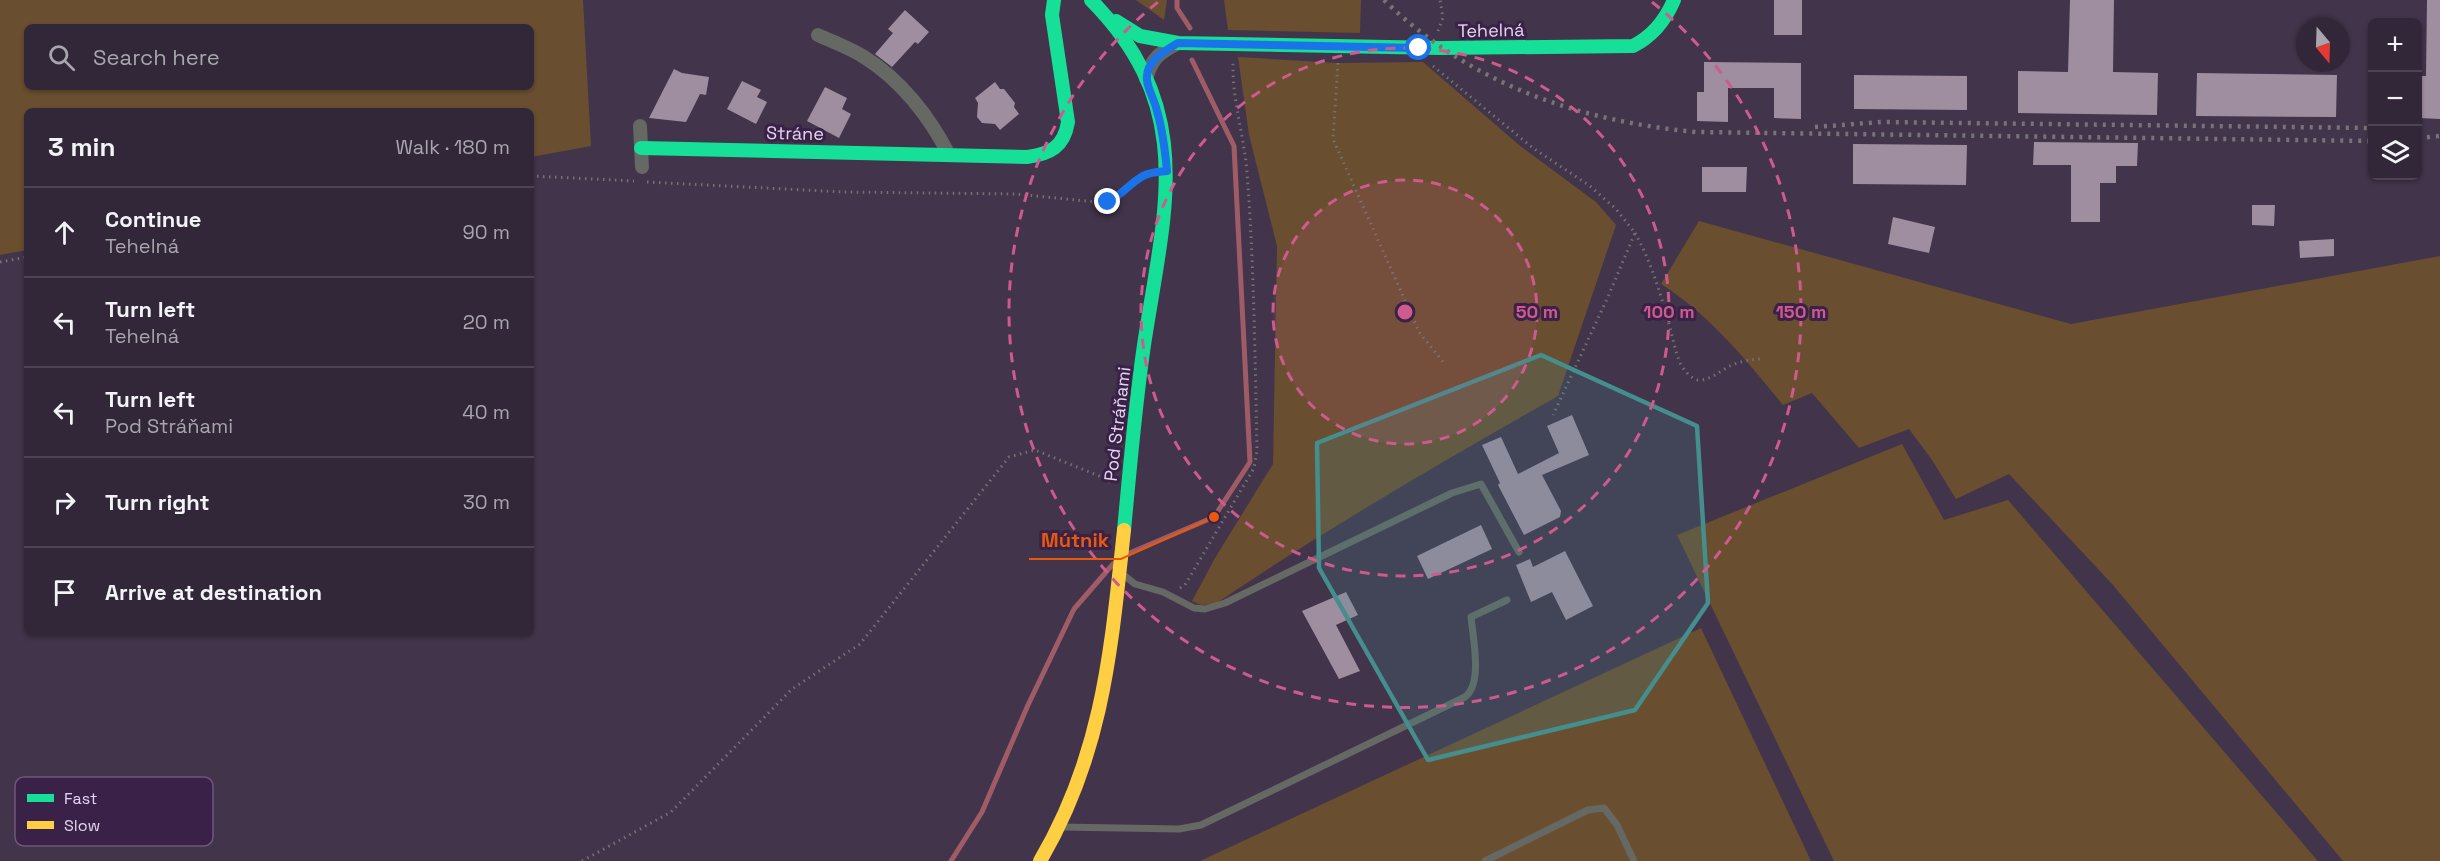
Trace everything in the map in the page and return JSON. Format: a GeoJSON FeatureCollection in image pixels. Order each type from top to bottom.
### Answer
{"type":"FeatureCollection","features":[{"type":"Feature","properties":{"kind":"street","name":"Stráne"},"geometry":{"type":"LineString","coordinates":[[641,148],[1037,156],[1052,152],[1066,136],[1068,112],[1052,15],[1054,0]]}},
{"type":"Feature","properties":{"kind":"street","name":"Pod Stráňami"},"geometry":{"type":"LineString","coordinates":[[1047,854],[1085,765],[1099,717],[1148,319],[1165,210],[1167,171],[1157,109],[1140,63],[1110,17],[1092,0]]}},
{"type":"Feature","properties":{"kind":"street","name":"Tehelná"},"geometry":{"type":"LineString","coordinates":[[1110,17],[1140,36],[1178,43],[1424,48],[1633,46],[1654,33],[1663,23],[1674,0]]}},
{"type":"Feature","properties":{"kind":"street"},"geometry":{"type":"LineString","coordinates":[[818,35],[863,56],[882,70],[928,119],[949,155]]}},
{"type":"Feature","properties":{"kind":"street"},"geometry":{"type":"LineString","coordinates":[[1146,79],[1150,65],[1161,52],[1178,43]]}},
{"type":"Feature","properties":{"kind":"street"},"geometry":{"type":"LineString","coordinates":[[640,126],[642,167]]}},
{"type":"Feature","properties":{"kind":"lane"},"geometry":{"type":"LineString","coordinates":[[1119,566],[1135,584],[1163,592],[1194,608],[1205,609],[1216,606],[1452,493],[1481,484],[1519,552]]}},
{"type":"Feature","properties":{"kind":"lane"},"geometry":{"type":"LineString","coordinates":[[1058,827],[1179,829],[1200,825],[1465,697],[1470,693],[1476,678],[1471,617],[1507,600]]}},
{"type":"Feature","properties":{"kind":"lane"},"geometry":{"type":"LineString","coordinates":[[1485,861],[1588,810],[1604,808],[1617,825],[1634,861]]}},
{"type":"Feature","properties":{"kind":"path"},"geometry":{"type":"LineString","coordinates":[[1440,0],[1443,18],[1440,28],[1424,48],[1435,69],[1533,148],[1590,186],[1616,209],[1644,248],[1686,372],[1693,378],[1701,380],[1750,359],[1763,359]]}},
{"type":"Feature","properties":{"kind":"path"},"geometry":{"type":"LineString","coordinates":[[1163,592],[1176,591],[1185,585],[1254,468],[1257,450],[1253,257],[1247,168],[1233,75],[1233,55],[1236,44]]}},
{"type":"Feature","properties":{"kind":"path"},"geometry":{"type":"LineString","coordinates":[[1339,46],[1333,139],[1419,332],[1444,363]]}},
{"type":"Feature","properties":{"kind":"path"},"geometry":{"type":"LineString","coordinates":[[534,176],[570,176],[844,192],[1016,194],[1108,202],[1119,197],[1126,188],[1145,174],[1167,171]]}},
{"type":"Feature","properties":{"kind":"path"},"geometry":{"type":"LineString","coordinates":[[1553,415],[1635,233]]}},
{"type":"Feature","properties":{"kind":"path"},"geometry":{"type":"LineString","coordinates":[[0,262],[24,258]]}},
{"type":"Feature","properties":{"kind":"path"},"geometry":{"type":"LineString","coordinates":[[582,861],[671,812],[792,689],[860,644],[1009,457],[1035,450],[1104,478],[1127,495]]}},
{"type":"Feature","properties":{"kind":"highlighted area"},"geometry":{"type":"Polygon","coordinates":[[[1541,355],[1697,426],[1708,603],[1635,710],[1428,760],[1319,568],[1317,443],[1541,355]]]}},
{"type":"Feature","properties":{"kind":"shaded area"},"geometry":{"type":"Polygon","coordinates":[[[0,0],[583,0],[591,146],[534,156],[534,108],[24,108],[24,251],[0,255],[0,0]]]}},
{"type":"Feature","properties":{"kind":"shaded area"},"geometry":{"type":"Polygon","coordinates":[[[1136,0],[1167,0],[1164,20],[1136,0]]]}},
{"type":"Feature","properties":{"kind":"shaded area"},"geometry":{"type":"Polygon","coordinates":[[[1224,0],[1361,0],[1360,33],[1228,30],[1224,0]]]}},
{"type":"Feature","properties":{"kind":"shaded area"},"geometry":{"type":"Polygon","coordinates":[[[1238,57],[1338,63],[1423,62],[1519,145],[1596,202],[1616,225],[1558,396],[1342,523],[1215,604],[1201,605],[1192,601],[1215,558],[1273,464],[1277,246],[1249,135],[1238,57]]]}},
{"type":"Feature","properties":{"kind":"shaded area"},"geometry":{"type":"Polygon","coordinates":[[[1699,221],[2071,324],[2440,256],[2440,861],[2343,861],[2113,585],[2009,474],[1956,499],[1932,460],[1909,429],[1859,448],[1812,393],[1783,405],[1712,324],[1661,284],[1699,221]]]}},
{"type":"Feature","properties":{"kind":"shaded area"},"geometry":{"type":"Polygon","coordinates":[[[1902,444],[1944,520],[2008,500],[2318,861],[1834,861],[1677,535],[1902,444]]]}},
{"type":"Feature","properties":{"kind":"shaded area"},"geometry":{"type":"Polygon","coordinates":[[[1701,628],[1811,861],[1200,861],[1701,628]]]}},
{"type":"Feature","properties":{"kind":"building"},"geometry":{"type":"Polygon","coordinates":[[[1774,0],[1802,0],[1802,35],[1774,35],[1774,0]]]}},
{"type":"Feature","properties":{"kind":"building"},"geometry":{"type":"Polygon","coordinates":[[[2070,0],[2114,0],[2113,72],[2158,73],[2157,115],[2018,113],[2018,71],[2068,72],[2070,0]]]}},
{"type":"Feature","properties":{"kind":"building"},"geometry":{"type":"Polygon","coordinates":[[[2427,0],[2440,0],[2440,119],[2422,118],[2422,76],[2426,76],[2427,0]]]}},
{"type":"Feature","properties":{"kind":"building"},"geometry":{"type":"Polygon","coordinates":[[[905,10],[929,32],[918,44],[915,42],[892,67],[875,54],[893,33],[888,29],[905,10]]]}},
{"type":"Feature","properties":{"kind":"building"},"geometry":{"type":"Polygon","coordinates":[[[1704,62],[1801,63],[1801,119],[1774,118],[1774,88],[1728,88],[1728,122],[1697,121],[1697,92],[1704,92],[1704,62]]]}},
{"type":"Feature","properties":{"kind":"building"},"geometry":{"type":"Polygon","coordinates":[[[674,69],[682,73],[709,77],[706,95],[700,94],[686,122],[649,118],[674,69]]]}},
{"type":"Feature","properties":{"kind":"building"},"geometry":{"type":"Polygon","coordinates":[[[2197,73],[2337,75],[2336,117],[2196,116],[2197,73]]]}},
{"type":"Feature","properties":{"kind":"building"},"geometry":{"type":"Polygon","coordinates":[[[1854,75],[1967,76],[1967,110],[1854,109],[1854,75]]]}},
{"type":"Feature","properties":{"kind":"building"},"geometry":{"type":"Polygon","coordinates":[[[742,81],[761,90],[757,97],[767,102],[756,124],[727,109],[742,81]]]}},
{"type":"Feature","properties":{"kind":"building"},"geometry":{"type":"Polygon","coordinates":[[[995,82],[1015,103],[1014,107],[1019,114],[1000,130],[995,124],[982,123],[977,117],[978,103],[975,98],[995,82]]]}},
{"type":"Feature","properties":{"kind":"building"},"geometry":{"type":"Polygon","coordinates":[[[825,87],[847,98],[842,109],[851,114],[839,138],[807,121],[825,87]]]}},
{"type":"Feature","properties":{"kind":"building"},"geometry":{"type":"Polygon","coordinates":[[[2034,142],[2138,143],[2137,166],[2116,166],[2116,183],[2100,183],[2100,222],[2071,222],[2071,165],[2033,165],[2034,142]]]}},
{"type":"Feature","properties":{"kind":"building"},"geometry":{"type":"Polygon","coordinates":[[[1853,144],[1967,145],[1966,185],[1853,184],[1853,144]]]}},
{"type":"Feature","properties":{"kind":"building"},"geometry":{"type":"Polygon","coordinates":[[[1702,167],[1747,167],[1746,192],[1702,192],[1702,167]]]}},
{"type":"Feature","properties":{"kind":"building"},"geometry":{"type":"Polygon","coordinates":[[[2252,205],[2275,205],[2274,226],[2252,225],[2252,205]]]}},
{"type":"Feature","properties":{"kind":"building"},"geometry":{"type":"Polygon","coordinates":[[[1893,217],[1935,227],[1929,253],[1888,244],[1893,217]]]}},
{"type":"Feature","properties":{"kind":"building"},"geometry":{"type":"Polygon","coordinates":[[[2334,239],[2334,256],[2300,258],[2299,241],[2334,239]]]}},
{"type":"Feature","properties":{"kind":"building"},"geometry":{"type":"Polygon","coordinates":[[[1572,415],[1589,455],[1542,475],[1561,511],[1560,517],[1524,535],[1498,485],[1500,483],[1482,445],[1501,437],[1518,474],[1559,453],[1547,426],[1572,415]]]}},
{"type":"Feature","properties":{"kind":"building"},"geometry":{"type":"Polygon","coordinates":[[[1481,525],[1492,549],[1428,579],[1417,556],[1481,525]]]}},
{"type":"Feature","properties":{"kind":"building"},"geometry":{"type":"Polygon","coordinates":[[[1565,551],[1593,606],[1566,620],[1552,592],[1531,602],[1516,565],[1530,559],[1533,567],[1565,551]]]}},
{"type":"Feature","properties":{"kind":"building"},"geometry":{"type":"Polygon","coordinates":[[[1346,592],[1358,615],[1336,625],[1360,671],[1339,679],[1302,611],[1346,592]]]}},
{"type":"Feature","properties":{"kind":"waterway"},"geometry":{"type":"LineString","coordinates":[[1177,0],[1177,8],[1190,28]]}},
{"type":"Feature","properties":{"kind":"waterway"},"geometry":{"type":"LineString","coordinates":[[1125,555],[1214,517],[1250,462],[1234,146],[1192,60]]}},
{"type":"Feature","properties":{"kind":"waterway"},"geometry":{"type":"LineString","coordinates":[[951,861],[982,812],[1028,705],[1074,609],[1113,564]]}},
{"type":"Feature","properties":{"kind":"railway"},"geometry":{"type":"LineString","coordinates":[[1384,0],[1452,55],[1489,76],[1568,108],[1652,127],[1696,132],[2368,141]]}},
{"type":"Feature","properties":{"kind":"railway"},"geometry":{"type":"LineString","coordinates":[[1815,127],[1881,122],[2368,128]]}},
{"type":"Feature","properties":{"kind":"railway"},"geometry":{"type":"LineString","coordinates":[[2422,138],[2440,136]]}},
{"type":"Feature","properties":{"kind":"traffic: fast"},"geometry":{"type":"LineString","coordinates":[[641,148],[1027,157],[1043,154],[1055,148],[1063,138],[1068,122],[1052,15],[1054,0]]}},
{"type":"Feature","properties":{"kind":"traffic: fast"},"geometry":{"type":"LineString","coordinates":[[1091,0],[1125,41],[1148,81],[1161,122],[1166,164],[1159,250],[1138,391],[1124,530]]}},
{"type":"Feature","properties":{"kind":"traffic: fast"},"geometry":{"type":"LineString","coordinates":[[1116,21],[1140,36],[1178,43],[1440,48],[1633,46],[1647,38],[1658,27],[1674,0]]}},
{"type":"Feature","properties":{"kind":"traffic: slow"},"geometry":{"type":"LineString","coordinates":[[1040,861],[1061,821],[1078,781],[1091,741],[1108,659],[1124,530]]}},
{"type":"Feature","properties":{"kind":"place","name":"Mútnik"},"geometry":{"type":"Point","coordinates":[1214,517]}},
{"type":"Feature","properties":{"kind":"route"},"geometry":{"type":"LineString","coordinates":[[1108,202],[1119,197],[1126,188],[1145,174],[1167,171],[1157,109],[1146,79],[1150,65],[1161,52],[1178,43],[1419,48]]}}]}
